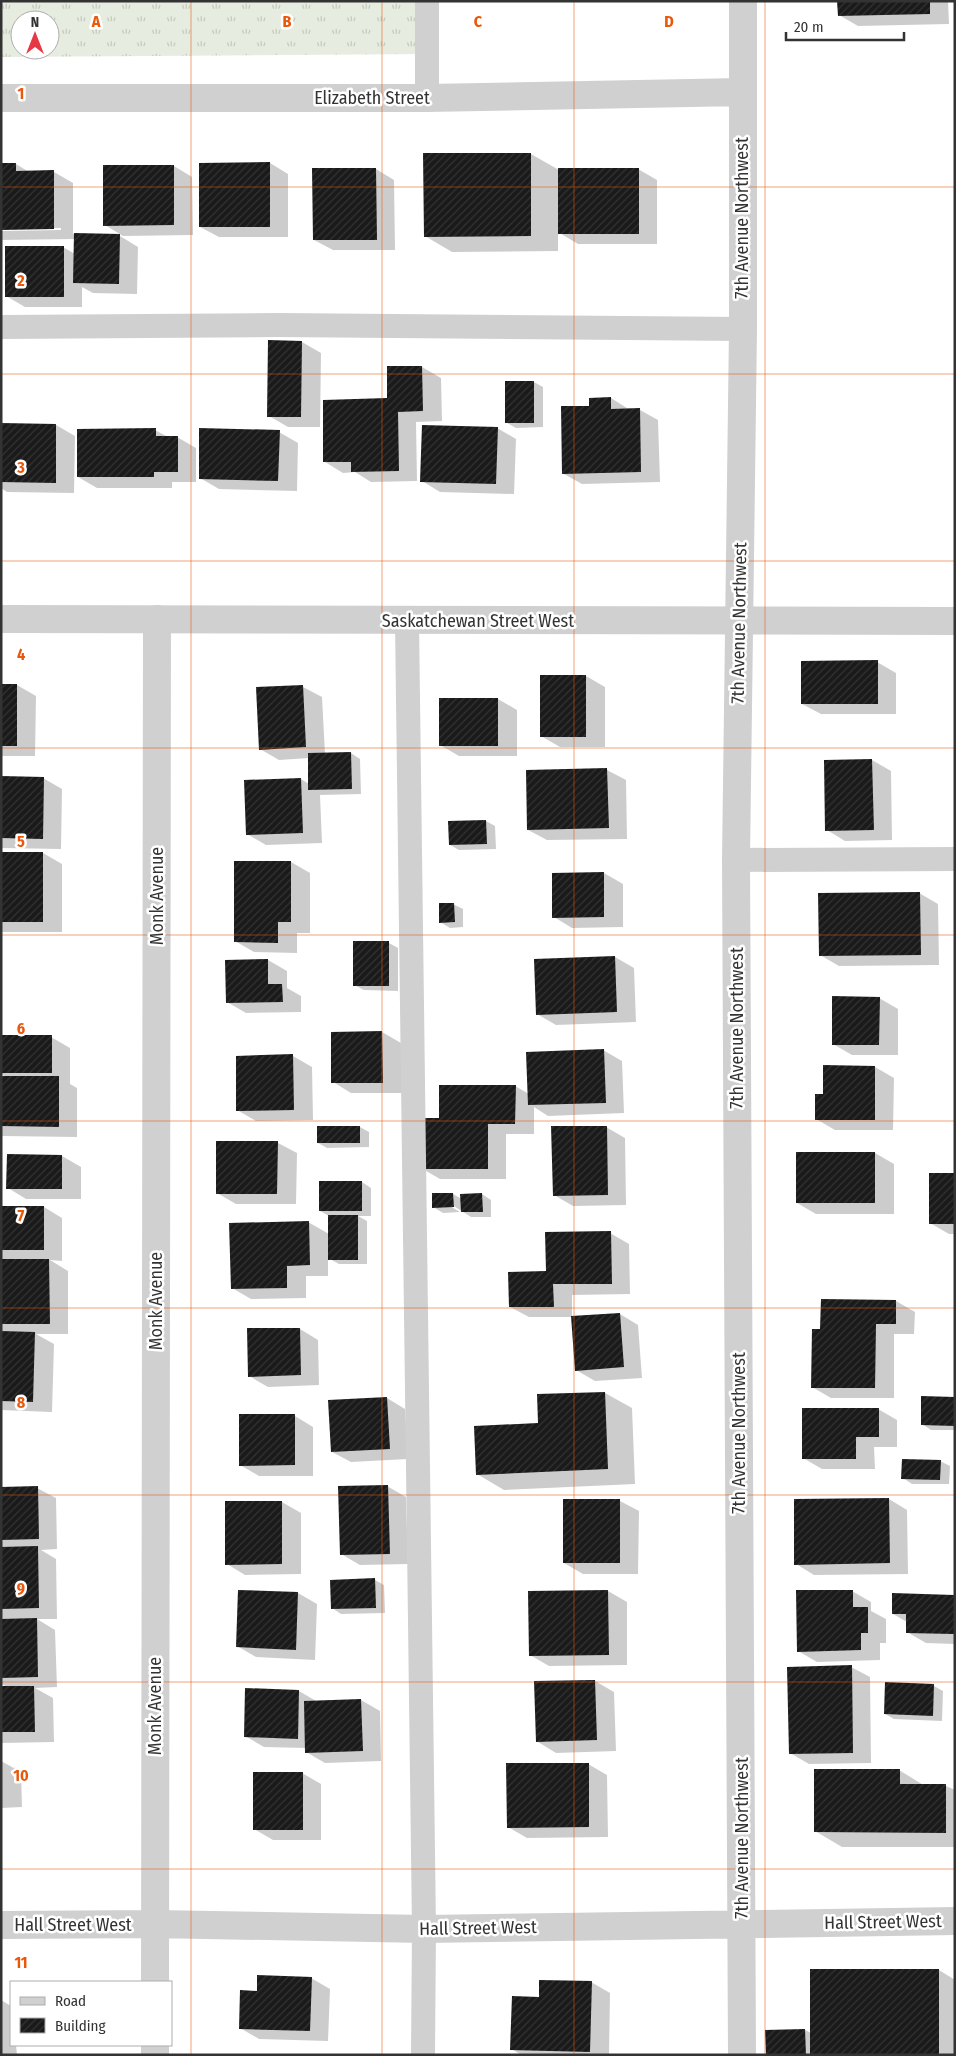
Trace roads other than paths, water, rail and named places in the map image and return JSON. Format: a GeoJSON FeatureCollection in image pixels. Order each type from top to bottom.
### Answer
{"type":"FeatureCollection","features":[{"type":"Feature","properties":{"kind":"street","name":"7th Avenue Northwest"},"geometry":{"type":"LineString","coordinates":[[742,2055],[743,1925],[736,860],[743,328],[743,1]]}},
{"type":"Feature","properties":{"kind":"street","name":"Elizabeth Street"},"geometry":{"type":"LineString","coordinates":[[1,98],[427,98],[742,92]]}},
{"type":"Feature","properties":{"kind":"street","name":"Saskatchewan Street West"},"geometry":{"type":"LineString","coordinates":[[1,619],[955,621]]}},
{"type":"Feature","properties":{"kind":"street","name":"Monk Avenue"},"geometry":{"type":"LineString","coordinates":[[155,1981],[157,619]]}},
{"type":"Feature","properties":{"kind":"street","name":"Hall Street West"},"geometry":{"type":"LineString","coordinates":[[1,1925],[155,1924],[424,1929],[955,1921]]}},
{"type":"Feature","properties":{"kind":"lane"},"geometry":{"type":"LineString","coordinates":[[427,1],[427,98]]}},
{"type":"Feature","properties":{"kind":"lane"},"geometry":{"type":"LineString","coordinates":[[1,327],[287,325],[743,328]]}},
{"type":"Feature","properties":{"kind":"lane"},"geometry":{"type":"LineString","coordinates":[[407,621],[424,1929],[423,2055]]}},
{"type":"Feature","properties":{"kind":"lane"},"geometry":{"type":"LineString","coordinates":[[736,860],[955,859]]}}]}
